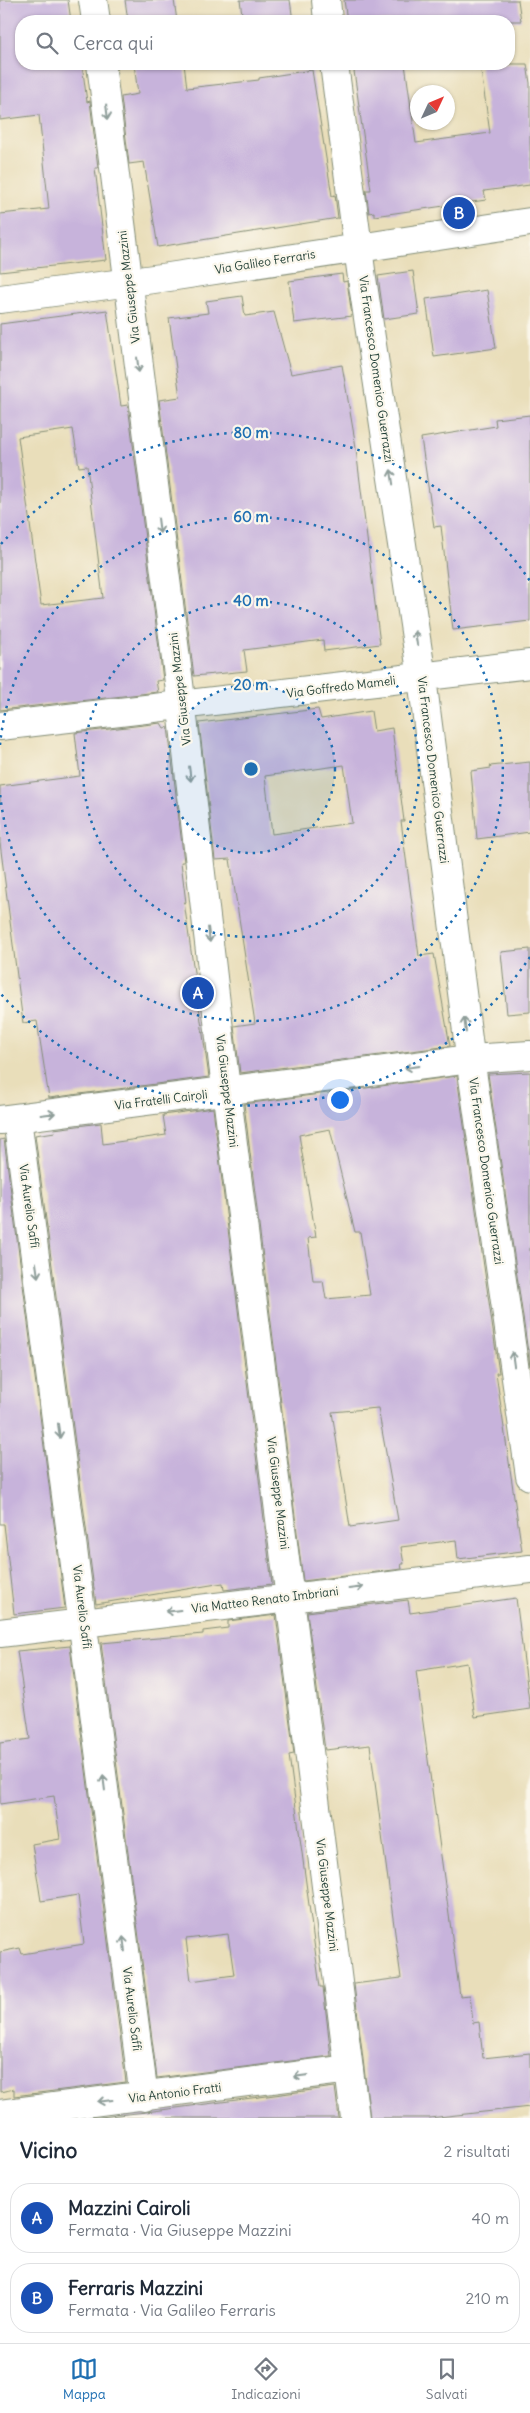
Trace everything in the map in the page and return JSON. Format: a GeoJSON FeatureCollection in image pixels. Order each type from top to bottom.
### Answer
{"type":"FeatureCollection","features":[{"type":"Feature","properties":{"kind":"street"},"geometry":{"type":"LineString","coordinates":[[93,0],[95,15]]}},
{"type":"Feature","properties":{"kind":"street"},"geometry":{"type":"LineString","coordinates":[[326,0],[327,15]]}},
{"type":"Feature","properties":{"kind":"street","name":"Via Giuseppe Mazzini"},"geometry":{"type":"LineString","coordinates":[[102,70],[182,705],[355,2118]]}},
{"type":"Feature","properties":{"kind":"street","name":"Via Francesco Domenico Guerrazzi"},"geometry":{"type":"LineString","coordinates":[[335,70],[358,247],[422,678],[470,1058],[530,1476]]}},
{"type":"Feature","properties":{"kind":"street","name":"Via Galileo Ferraris"},"geometry":{"type":"LineString","coordinates":[[0,298],[128,282],[530,222]]}},
{"type":"Feature","properties":{"kind":"street","name":"Via Goffredo Mameli"},"geometry":{"type":"LineString","coordinates":[[0,726],[530,664]]}},
{"type":"Feature","properties":{"kind":"street","name":"Via Fratelli Cairoli"},"geometry":{"type":"LineString","coordinates":[[8,1119],[228,1092],[470,1058],[530,1055]]}},
{"type":"Feature","properties":{"kind":"street","name":"Via Aurelio Saffi"},"geometry":{"type":"LineString","coordinates":[[8,1119],[84,1624],[144,2097]]}},
{"type":"Feature","properties":{"kind":"street","name":"Via Matteo Renato Imbriani"},"geometry":{"type":"LineString","coordinates":[[0,1633],[84,1624],[290,1596],[530,1569]]}},
{"type":"Feature","properties":{"kind":"street","name":"Via Antonio Fratti"},"geometry":{"type":"LineString","coordinates":[[0,2114],[144,2097],[349,2069]]}},
{"type":"Feature","properties":{"kind":"building"},"geometry":{"type":"Polygon","coordinates":[[[0,0],[68,0],[70,15],[15,15],[15,70],[83,70],[87,102],[90,101],[98,168],[95,168],[106,260],[0,272],[0,214],[49,209],[39,115],[0,120],[0,0]]]}},
{"type":"Feature","properties":{"kind":"building"},"geometry":{"type":"Polygon","coordinates":[[[125,0],[174,0],[176,15],[127,15],[125,0]]]}},
{"type":"Feature","properties":{"kind":"building"},"geometry":{"type":"Polygon","coordinates":[[[240,0],[290,0],[292,15],[242,15],[240,0]]]}},
{"type":"Feature","properties":{"kind":"building"},"geometry":{"type":"Polygon","coordinates":[[[344,0],[518,0],[521,21],[515,21],[515,15],[346,15],[344,0]]]}},
{"type":"Feature","properties":{"kind":"building"},"geometry":{"type":"Polygon","coordinates":[[[515,64],[527,64],[530,83],[530,185],[484,191],[486,200],[374,216],[374,212],[369,213],[366,190],[371,190],[354,70],[406,70],[410,100],[410,130],[414,130],[416,143],[490,133],[481,70],[515,70],[515,64]]]}},
{"type":"Feature","properties":{"kind":"building"},"geometry":{"type":"Polygon","coordinates":[[[135,70],[185,70],[187,88],[259,80],[259,78],[312,70],[332,196],[335,195],[338,218],[158,247],[144,162],[129,164],[121,97],[138,94],[135,70]]]}},
{"type":"Feature","properties":{"kind":"building"},"geometry":{"type":"Polygon","coordinates":[[[413,271],[419,314],[384,319],[378,276],[413,271]]]}},
{"type":"Feature","properties":{"kind":"building"},"geometry":{"type":"Polygon","coordinates":[[[342,274],[343,282],[347,281],[352,316],[294,323],[289,281],[342,274]]]}},
{"type":"Feature","properties":{"kind":"building"},"geometry":{"type":"Polygon","coordinates":[[[487,290],[496,348],[434,357],[426,299],[487,290]]]}},
{"type":"Feature","properties":{"kind":"building"},"geometry":{"type":"Polygon","coordinates":[[[242,296],[245,316],[274,312],[291,374],[342,365],[355,441],[380,644],[324,651],[323,640],[244,650],[247,671],[194,676],[159,400],[180,397],[169,318],[208,313],[206,301],[242,296]]]}},
{"type":"Feature","properties":{"kind":"building"},"geometry":{"type":"Polygon","coordinates":[[[107,310],[121,406],[128,405],[163,680],[156,681],[158,692],[0,710],[0,324],[107,310]],[[73,429],[18,437],[41,605],[103,598],[87,466],[79,467],[73,429]]]}},
{"type":"Feature","properties":{"kind":"building"},"geometry":{"type":"Polygon","coordinates":[[[530,415],[530,621],[453,630],[441,526],[434,527],[421,438],[496,426],[495,419],[530,415]]]}},
{"type":"Feature","properties":{"kind":"building"},"geometry":{"type":"Polygon","coordinates":[[[318,709],[321,719],[371,711],[374,731],[392,728],[404,821],[401,821],[419,956],[434,954],[450,1046],[240,1073],[234,1026],[255,1023],[230,859],[215,860],[199,723],[318,709]],[[344,765],[265,776],[272,834],[352,823],[344,765]]]}},
{"type":"Feature","properties":{"kind":"building"},"geometry":{"type":"Polygon","coordinates":[[[161,723],[164,728],[168,727],[184,862],[181,862],[186,903],[184,902],[209,1077],[49,1098],[37,1021],[23,1023],[0,843],[0,786],[80,776],[75,733],[161,723]]]}},
{"type":"Feature","properties":{"kind":"building"},"geometry":{"type":"Polygon","coordinates":[[[530,762],[530,832],[477,839],[471,771],[491,768],[490,766],[530,762]]]}},
{"type":"Feature","properties":{"kind":"building"},"geometry":{"type":"Polygon","coordinates":[[[530,949],[530,1012],[507,1014],[501,952],[530,949]]]}},
{"type":"Feature","properties":{"kind":"building"},"geometry":{"type":"Polygon","coordinates":[[[530,1072],[530,1366],[488,1074],[530,1072]]]}},
{"type":"Feature","properties":{"kind":"building"},"geometry":{"type":"Polygon","coordinates":[[[457,1076],[499,1373],[496,1373],[522,1551],[458,1559],[456,1540],[401,1547],[404,1564],[401,1564],[402,1569],[303,1581],[244,1104],[457,1076]],[[330,1129],[299,1135],[316,1237],[308,1238],[313,1281],[323,1281],[326,1299],[370,1295],[360,1232],[355,1232],[330,1129]],[[378,1408],[332,1412],[350,1527],[398,1520],[378,1408]]]}},
{"type":"Feature","properties":{"kind":"building"},"geometry":{"type":"Polygon","coordinates":[[[213,1108],[272,1584],[224,1590],[223,1583],[96,1604],[35,1135],[55,1132],[54,1129],[101,1123],[103,1144],[166,1135],[163,1115],[213,1108]]]}},
{"type":"Feature","properties":{"kind":"building"},"geometry":{"type":"Polygon","coordinates":[[[4,1139],[65,1608],[14,1614],[4,1524],[0,1524],[0,1140],[4,1139]]]}},
{"type":"Feature","properties":{"kind":"building"},"geometry":{"type":"Polygon","coordinates":[[[516,1598],[530,1709],[475,1717],[467,1663],[416,1671],[460,1996],[470,1995],[473,2023],[479,2022],[483,2058],[530,2053],[530,2107],[429,2118],[370,2118],[354,1984],[401,1978],[370,1745],[325,1750],[307,1612],[408,1600],[410,1613],[516,1598]]]}},
{"type":"Feature","properties":{"kind":"building"},"geometry":{"type":"Polygon","coordinates":[[[276,1615],[294,1754],[289,1755],[320,1987],[323,1987],[331,2056],[157,2078],[101,1643],[203,1634],[203,1631],[228,1628],[228,1621],[276,1615]],[[228,1934],[186,1939],[191,1981],[234,1975],[228,1934]]]}},
{"type":"Feature","properties":{"kind":"building"},"geometry":{"type":"Polygon","coordinates":[[[70,1646],[126,2082],[14,2096],[14,2089],[0,2092],[0,1952],[20,1948],[22,1954],[84,1944],[78,1895],[41,1901],[32,1844],[60,1839],[54,1796],[0,1804],[0,1743],[30,1739],[17,1651],[70,1646]]]}},
{"type":"Feature","properties":{"kind":"building"},"geometry":{"type":"Polygon","coordinates":[[[335,2087],[339,2118],[91,2118],[146,2112],[335,2087]]]}},
{"type":"Feature","properties":{"kind":"place","name":"Ferraris Mazzini"},"geometry":{"type":"Point","coordinates":[459,213]}},
{"type":"Feature","properties":{"kind":"place","name":"Mazzini Cairoli"},"geometry":{"type":"Point","coordinates":[198,993]}}]}
